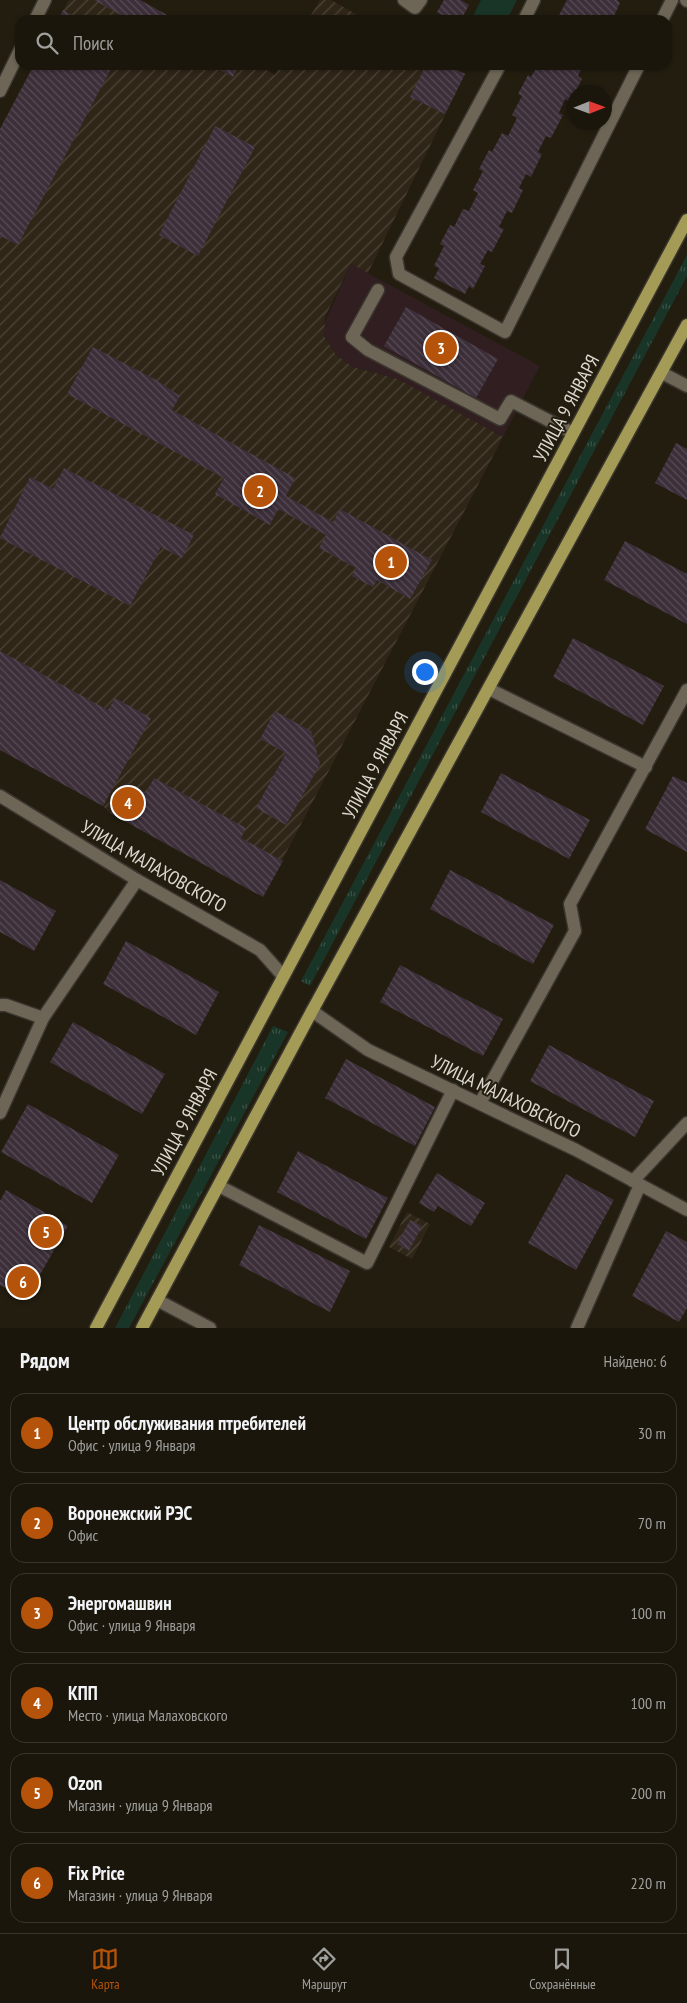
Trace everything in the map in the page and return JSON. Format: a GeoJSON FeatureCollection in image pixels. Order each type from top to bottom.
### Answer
{"type":"FeatureCollection","features":[{"type":"Feature","properties":{"kind":"main road","name":"УЛИЦА 9 ЯНВАРЯ"},"geometry":{"type":"LineString","coordinates":[[96,1328],[687,220]]}},
{"type":"Feature","properties":{"kind":"main road"},"geometry":{"type":"LineString","coordinates":[[142,1328],[312,1011],[687,325]]}},
{"type":"Feature","properties":{"kind":"street"},"geometry":{"type":"LineString","coordinates":[[38,15],[45,0]]}},
{"type":"Feature","properties":{"kind":"street"},"geometry":{"type":"LineString","coordinates":[[404,0],[415,8],[421,0]]}},
{"type":"Feature","properties":{"kind":"street"},"geometry":{"type":"LineString","coordinates":[[526,15],[534,0]]}},
{"type":"Feature","properties":{"kind":"street"},"geometry":{"type":"LineString","coordinates":[[664,15],[672,0]]}},
{"type":"Feature","properties":{"kind":"street"},"geometry":{"type":"LineString","coordinates":[[0,90],[15,60]]}},
{"type":"Feature","properties":{"kind":"street"},"geometry":{"type":"LineString","coordinates":[[497,70],[396,257],[399,274],[505,332],[636,70]]}},
{"type":"Feature","properties":{"kind":"street"},"geometry":{"type":"LineString","coordinates":[[378,290],[352,337],[368,350],[500,419],[511,401],[573,433]]}},
{"type":"Feature","properties":{"kind":"street"},"geometry":{"type":"LineString","coordinates":[[662,373],[687,386]]}},
{"type":"Feature","properties":{"kind":"street"},"geometry":{"type":"LineString","coordinates":[[489,689],[646,767]]}},
{"type":"Feature","properties":{"kind":"street"},"geometry":{"type":"LineString","coordinates":[[480,1103],[575,931],[570,904],[687,690]]}},
{"type":"Feature","properties":{"kind":"street","name":"УЛИЦА МАЛАХОВСКОГО"},"geometry":{"type":"LineString","coordinates":[[0,796],[137,880],[260,950],[283,976]]}},
{"type":"Feature","properties":{"kind":"street"},"geometry":{"type":"LineString","coordinates":[[0,1113],[43,1018],[137,880]]}},
{"type":"Feature","properties":{"kind":"street"},"geometry":{"type":"LineString","coordinates":[[0,1005],[6,1005],[43,1018]]}},
{"type":"Feature","properties":{"kind":"street","name":"УЛИЦА МАЛАХОВСКОГО"},"geometry":{"type":"LineString","coordinates":[[312,1011],[368,1050],[576,1150],[687,1210]]}},
{"type":"Feature","properties":{"kind":"street"},"geometry":{"type":"LineString","coordinates":[[219,1186],[367,1263],[452,1090]]}},
{"type":"Feature","properties":{"kind":"street"},"geometry":{"type":"LineString","coordinates":[[577,1328],[637,1183],[687,1123]]}},
{"type":"Feature","properties":{"kind":"street"},"geometry":{"type":"LineString","coordinates":[[157,1300],[210,1328]]}},
{"type":"Feature","properties":{"kind":"shaded area"},"geometry":{"type":"Polygon","coordinates":[[[69,0],[140,0],[167,15],[61,15],[69,0]]]}},
{"type":"Feature","properties":{"kind":"shaded area"},"geometry":{"type":"Polygon","coordinates":[[[320,0],[331,0],[357,15],[311,15],[320,0]]]}},
{"type":"Feature","properties":{"kind":"shaded area"},"geometry":{"type":"Polygon","coordinates":[[[31,70],[266,70],[275,75],[278,70],[457,70],[465,74],[368,273],[351,264],[325,317],[324,336],[336,355],[353,367],[398,379],[503,437],[263,897],[0,750],[0,129],[31,70]]]}},
{"type":"Feature","properties":{"kind":"shaded area"},"geometry":{"type":"Polygon","coordinates":[[[351,264],[540,366],[503,437],[398,379],[353,367],[336,355],[324,336],[324,324],[351,264]]]}},
{"type":"Feature","properties":{"kind":"shaded area"},"geometry":{"type":"Polygon","coordinates":[[[407,1212],[430,1224],[412,1259],[389,1247],[407,1212]]]}},
{"type":"Feature","properties":{"kind":"green space"},"geometry":{"type":"Polygon","coordinates":[[[481,0],[517,0],[510,15],[474,15],[481,0]]]}},
{"type":"Feature","properties":{"kind":"green space"},"geometry":{"type":"Polygon","coordinates":[[[687,255],[687,276],[310,986],[301,981],[687,255]]]}},
{"type":"Feature","properties":{"kind":"green space"},"geometry":{"type":"Polygon","coordinates":[[[273,1026],[288,1032],[129,1328],[115,1328],[273,1026]]]}},
{"type":"Feature","properties":{"kind":"building"},"geometry":{"type":"Polygon","coordinates":[[[94,0],[140,0],[167,15],[121,15],[94,0]]]}},
{"type":"Feature","properties":{"kind":"building"},"geometry":{"type":"Polygon","coordinates":[[[444,0],[461,0],[469,5],[464,15],[442,15],[437,12],[444,0]]]}},
{"type":"Feature","properties":{"kind":"building"},"geometry":{"type":"Polygon","coordinates":[[[567,0],[617,0],[620,3],[614,15],[559,15],[567,0]]]}},
{"type":"Feature","properties":{"kind":"building"},"geometry":{"type":"Polygon","coordinates":[[[63,10],[72,15],[60,15],[63,10]]]}},
{"type":"Feature","properties":{"kind":"building"},"geometry":{"type":"Polygon","coordinates":[[[31,70],[110,70],[18,245],[1,236],[0,238],[0,129],[31,70]]]}},
{"type":"Feature","properties":{"kind":"building"},"geometry":{"type":"Polygon","coordinates":[[[220,70],[236,70],[233,77],[220,70]]]}},
{"type":"Feature","properties":{"kind":"building"},"geometry":{"type":"Polygon","coordinates":[[[424,70],[457,70],[465,74],[445,114],[410,97],[424,70]]]}},
{"type":"Feature","properties":{"kind":"building"},"geometry":{"type":"Polygon","coordinates":[[[535,70],[581,70],[578,76],[582,79],[579,85],[567,85],[567,100],[565,99],[559,113],[563,115],[551,138],[546,136],[538,152],[542,154],[531,177],[526,174],[519,188],[523,190],[512,213],[507,211],[499,227],[504,229],[492,252],[488,250],[480,264],[485,266],[473,289],[469,286],[465,294],[434,278],[439,268],[434,266],[444,246],[440,244],[450,225],[454,227],[463,209],[469,211],[478,193],[473,190],[483,171],[479,169],[489,150],[492,152],[502,133],[508,136],[517,118],[512,115],[522,96],[518,94],[528,75],[531,77],[535,70]]]}},
{"type":"Feature","properties":{"kind":"building"},"geometry":{"type":"Polygon","coordinates":[[[215,126],[255,147],[198,256],[159,235],[215,126]]]}},
{"type":"Feature","properties":{"kind":"building"},"geometry":{"type":"Polygon","coordinates":[[[406,307],[498,359],[476,398],[384,346],[406,307]]]}},
{"type":"Feature","properties":{"kind":"building"},"geometry":{"type":"Polygon","coordinates":[[[93,347],[158,381],[180,396],[172,410],[295,478],[286,496],[333,522],[340,509],[432,560],[410,599],[377,580],[373,587],[352,576],[356,568],[319,548],[326,535],[278,509],[270,525],[215,494],[224,478],[67,394],[93,347]]]}},
{"type":"Feature","properties":{"kind":"building"},"geometry":{"type":"Polygon","coordinates":[[[676,443],[687,449],[687,500],[655,483],[676,443]]]}},
{"type":"Feature","properties":{"kind":"building"},"geometry":{"type":"Polygon","coordinates":[[[64,468],[194,535],[182,558],[161,547],[130,606],[0,538],[30,477],[53,489],[64,468]]]}},
{"type":"Feature","properties":{"kind":"building"},"geometry":{"type":"Polygon","coordinates":[[[625,541],[687,574],[687,624],[604,580],[625,541]]]}},
{"type":"Feature","properties":{"kind":"building"},"geometry":{"type":"Polygon","coordinates":[[[573,638],[664,686],[643,725],[553,677],[573,638]]]}},
{"type":"Feature","properties":{"kind":"building"},"geometry":{"type":"Polygon","coordinates":[[[0,651],[108,710],[115,698],[151,718],[103,806],[0,750],[0,651]]]}},
{"type":"Feature","properties":{"kind":"building"},"geometry":{"type":"Polygon","coordinates":[[[275,711],[311,731],[320,764],[286,825],[256,808],[286,753],[260,739],[275,711]]]}},
{"type":"Feature","properties":{"kind":"building"},"geometry":{"type":"Polygon","coordinates":[[[501,773],[590,820],[569,859],[481,812],[501,773]]]}},
{"type":"Feature","properties":{"kind":"building"},"geometry":{"type":"Polygon","coordinates":[[[673,776],[687,783],[687,852],[645,829],[673,776]]]}},
{"type":"Feature","properties":{"kind":"building"},"geometry":{"type":"Polygon","coordinates":[[[154,778],[246,828],[241,838],[283,861],[263,897],[110,813],[126,783],[146,793],[154,778]]]}},
{"type":"Feature","properties":{"kind":"building"},"geometry":{"type":"Polygon","coordinates":[[[450,870],[554,925],[533,964],[430,909],[450,870]]]}},
{"type":"Feature","properties":{"kind":"building"},"geometry":{"type":"Polygon","coordinates":[[[0,880],[56,911],[34,951],[0,932],[0,880]]]}},
{"type":"Feature","properties":{"kind":"building"},"geometry":{"type":"Polygon","coordinates":[[[126,941],[219,992],[196,1035],[103,984],[126,941]]]}},
{"type":"Feature","properties":{"kind":"building"},"geometry":{"type":"Polygon","coordinates":[[[400,965],[503,1019],[483,1056],[380,1002],[400,965]]]}},
{"type":"Feature","properties":{"kind":"building"},"geometry":{"type":"Polygon","coordinates":[[[73,1022],[165,1074],[142,1114],[50,1062],[73,1022]]]}},
{"type":"Feature","properties":{"kind":"building"},"geometry":{"type":"Polygon","coordinates":[[[549,1045],[654,1101],[635,1137],[530,1081],[549,1045]]]}},
{"type":"Feature","properties":{"kind":"building"},"geometry":{"type":"Polygon","coordinates":[[[346,1059],[435,1107],[415,1146],[325,1098],[346,1059]]]}},
{"type":"Feature","properties":{"kind":"building"},"geometry":{"type":"Polygon","coordinates":[[[28,1104],[119,1155],[92,1203],[1,1152],[28,1104]]]}},
{"type":"Feature","properties":{"kind":"building"},"geometry":{"type":"Polygon","coordinates":[[[298,1151],[388,1198],[366,1239],[277,1192],[298,1151]]]}},
{"type":"Feature","properties":{"kind":"building"},"geometry":{"type":"Polygon","coordinates":[[[437,1173],[485,1203],[471,1226],[438,1206],[434,1212],[419,1203],[437,1173]]]}},
{"type":"Feature","properties":{"kind":"building"},"geometry":{"type":"Polygon","coordinates":[[[566,1174],[614,1200],[576,1270],[528,1243],[566,1174]]]}},
{"type":"Feature","properties":{"kind":"building"},"geometry":{"type":"Polygon","coordinates":[[[6,1190],[68,1226],[26,1299],[0,1285],[0,1201],[6,1190]]]}},
{"type":"Feature","properties":{"kind":"building"},"geometry":{"type":"Polygon","coordinates":[[[410,1220],[422,1226],[409,1251],[397,1244],[410,1220]]]}},
{"type":"Feature","properties":{"kind":"building"},"geometry":{"type":"Polygon","coordinates":[[[259,1225],[350,1271],[330,1312],[239,1265],[259,1225]]]}},
{"type":"Feature","properties":{"kind":"building"},"geometry":{"type":"Polygon","coordinates":[[[666,1231],[687,1242],[687,1308],[679,1322],[632,1296],[666,1231]]]}},
{"type":"Feature","properties":{"kind":"place","name":"Энергомашвин"},"geometry":{"type":"Point","coordinates":[441,348]}},
{"type":"Feature","properties":{"kind":"place","name":"Воронежский РЭС"},"geometry":{"type":"Point","coordinates":[260,491]}},
{"type":"Feature","properties":{"kind":"place","name":"Центр обслуживания птребителей"},"geometry":{"type":"Point","coordinates":[391,562]}},
{"type":"Feature","properties":{"kind":"place","name":"КПП"},"geometry":{"type":"Point","coordinates":[128,803]}},
{"type":"Feature","properties":{"kind":"place","name":"Ozon"},"geometry":{"type":"Point","coordinates":[46,1232]}},
{"type":"Feature","properties":{"kind":"place","name":"Fix Price"},"geometry":{"type":"Point","coordinates":[23,1282]}}]}
